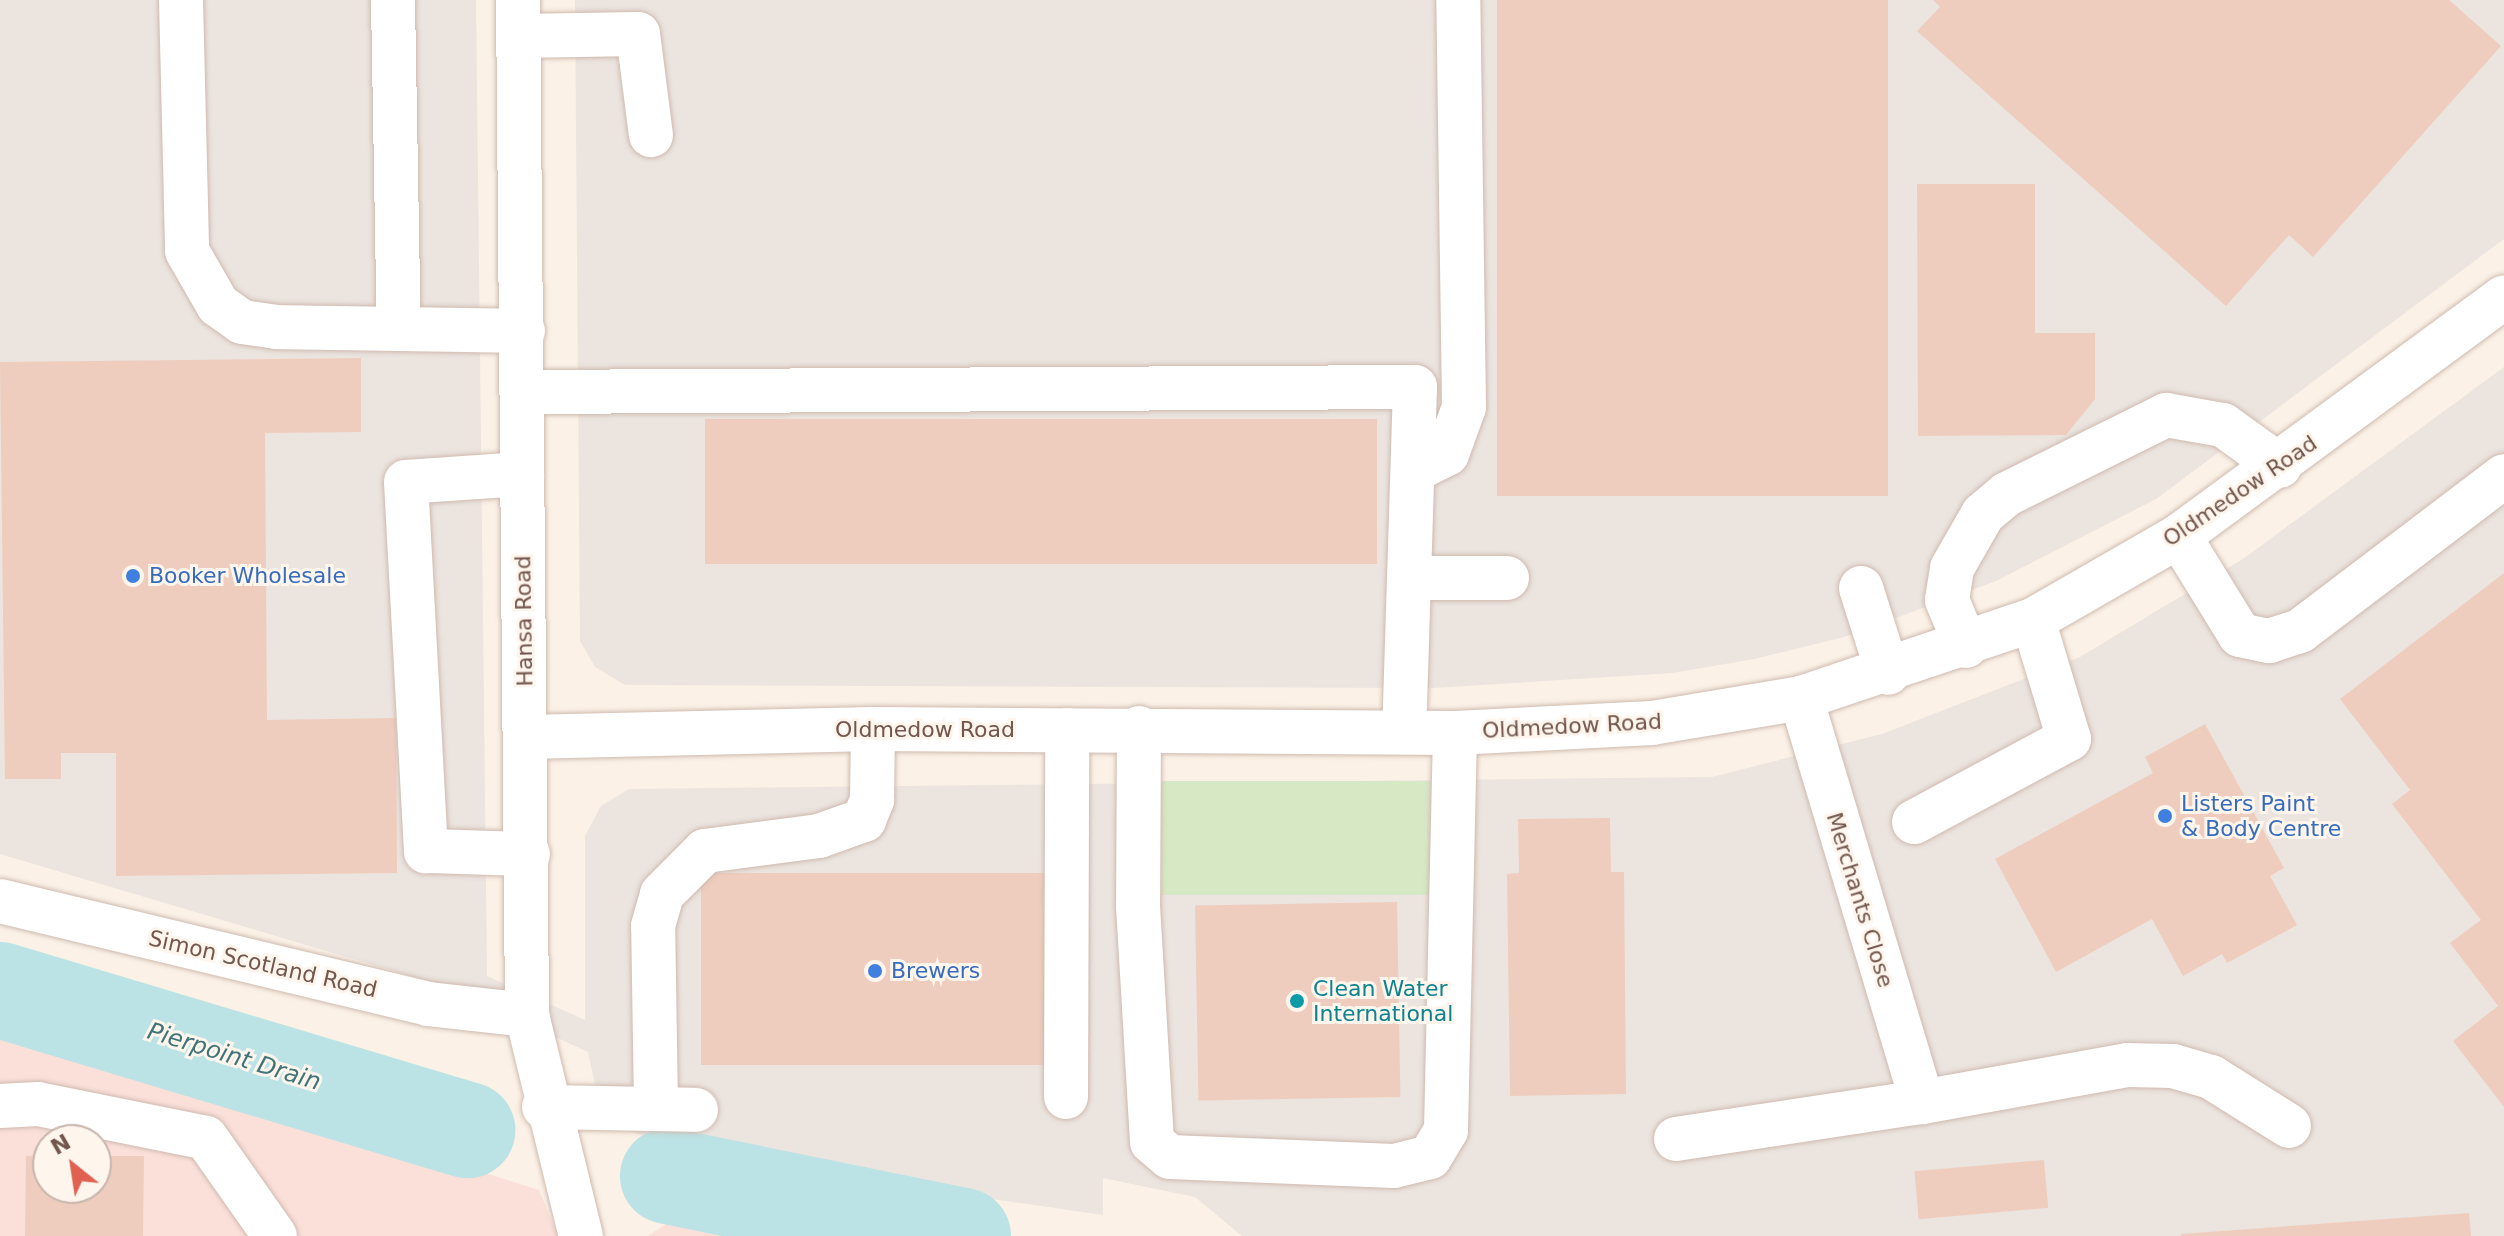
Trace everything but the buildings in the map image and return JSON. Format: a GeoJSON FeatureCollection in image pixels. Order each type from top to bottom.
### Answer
{"type":"FeatureCollection","features":[{"type":"Feature","properties":{"kind":"street"},"geometry":{"type":"LineString","coordinates":[[181,0],[184,224],[199,279],[242,322],[523,331]]}},
{"type":"Feature","properties":{"kind":"street"},"geometry":{"type":"LineString","coordinates":[[393,0],[399,329]]}},
{"type":"Feature","properties":{"kind":"street"},"geometry":{"type":"LineString","coordinates":[[1415,470],[1447,454],[1464,407],[1458,0]]}},
{"type":"Feature","properties":{"kind":"street"},"geometry":{"type":"LineString","coordinates":[[518,18],[638,34],[651,135]]}},
{"type":"Feature","properties":{"kind":"street","name":"Hansa Road"},"geometry":{"type":"LineString","coordinates":[[518,18],[528,854],[527,1015],[544,1107],[581,1236]]}},
{"type":"Feature","properties":{"kind":"street","name":"Oldmedow Road"},"geometry":{"type":"LineString","coordinates":[[525,737],[873,729],[1139,728],[1455,733],[1652,723],[1801,698],[1888,673],[2033,620],[2179,536],[2280,466],[2504,297]]}},
{"type":"Feature","properties":{"kind":"street"},"geometry":{"type":"LineString","coordinates":[[523,392],[1415,387],[1415,470],[1404,731]]}},
{"type":"Feature","properties":{"kind":"street"},"geometry":{"type":"LineString","coordinates":[[1966,646],[1947,600],[1952,568],[1983,514],[2007,494],[2166,415],[2223,425],[2280,466]]}},
{"type":"Feature","properties":{"kind":"street"},"geometry":{"type":"LineString","coordinates":[[522,474],[406,482],[426,851],[528,854]]}},
{"type":"Feature","properties":{"kind":"street"},"geometry":{"type":"LineString","coordinates":[[2179,536],[2240,635],[2269,641],[2300,631],[2504,476]]}},
{"type":"Feature","properties":{"kind":"street"},"geometry":{"type":"LineString","coordinates":[[1411,578],[1507,578]]}},
{"type":"Feature","properties":{"kind":"street"},"geometry":{"type":"LineString","coordinates":[[1861,588],[1888,673]]}},
{"type":"Feature","properties":{"kind":"street"},"geometry":{"type":"LineString","coordinates":[[1914,822],[2069,739],[2033,620]]}},
{"type":"Feature","properties":{"kind":"street","name":"Merchants Close"},"geometry":{"type":"LineString","coordinates":[[1801,698],[1922,1102]]}},
{"type":"Feature","properties":{"kind":"street"},"geometry":{"type":"LineString","coordinates":[[1139,728],[1138,906],[1152,1142],[1170,1157],[1394,1166],[1430,1157],[1446,1130],[1455,733]]}},
{"type":"Feature","properties":{"kind":"street"},"geometry":{"type":"LineString","coordinates":[[544,1107],[676,1108],[653,926],[662,894],[705,851],[819,836],[864,820],[872,800],[873,729]]}},
{"type":"Feature","properties":{"kind":"street"},"geometry":{"type":"LineString","coordinates":[[1066,1097],[1067,730]]}},
{"type":"Feature","properties":{"kind":"street","name":"Simon Scotland Road"},"geometry":{"type":"LineString","coordinates":[[0,901],[428,1004],[527,1015]]}},
{"type":"Feature","properties":{"kind":"street"},"geometry":{"type":"LineString","coordinates":[[1676,1139],[1922,1102],[2127,1065],[2173,1066],[2211,1077],[2289,1126]]}},
{"type":"Feature","properties":{"kind":"street"},"geometry":{"type":"LineString","coordinates":[[0,1106],[38,1104],[206,1138],[275,1236]]}},
{"type":"Feature","properties":{"kind":"shaded area"},"geometry":{"type":"Polygon","coordinates":[[[0,0],[476,0],[487,976],[585,1020],[585,836],[601,806],[629,789],[1712,777],[1882,734],[2080,657],[2243,559],[2504,367],[2504,1236],[1242,1236],[1195,1197],[1103,1178],[1103,1215],[917,1188],[670,1145],[603,1122],[588,1052],[448,987],[0,854],[0,0]]]}},
{"type":"Feature","properties":{"kind":"shaded area"},"geometry":{"type":"Polygon","coordinates":[[[575,0],[2504,0],[2504,239],[2156,499],[1996,581],[1844,637],[1754,659],[1672,673],[1433,688],[625,685],[595,667],[580,641],[575,0]]]}},
{"type":"Feature","properties":{"kind":"shaded area"},"geometry":{"type":"Polygon","coordinates":[[[0,1020],[539,1190],[558,1236],[0,1236],[0,1020]]]}},
{"type":"Feature","properties":{"kind":"shaded area"},"geometry":{"type":"Polygon","coordinates":[[[680,1215],[793,1236],[648,1236],[680,1215]]]}},
{"type":"Feature","properties":{"kind":"green space"},"geometry":{"type":"Polygon","coordinates":[[[1162,781],[1430,781],[1430,895],[1162,895],[1162,781]]]}},
{"type":"Feature","properties":{"kind":"waterway","name":"Pierpoint Drain"},"geometry":{"type":"LineString","coordinates":[[0,990],[467,1130]]}},
{"type":"Feature","properties":{"kind":"waterway","name":"Pierpoint Drain"},"geometry":{"type":"LineString","coordinates":[[668,1176],[963,1236]]}},
{"type":"Feature","properties":{"kind":"place","name":"Booker Wholesale"},"geometry":{"type":"Point","coordinates":[133,576]}},
{"type":"Feature","properties":{"kind":"place","name":"Listers Paint & Body Centre"},"geometry":{"type":"Point","coordinates":[2165,816]}},
{"type":"Feature","properties":{"kind":"place","name":"Brewers"},"geometry":{"type":"Point","coordinates":[875,971]}},
{"type":"Feature","properties":{"kind":"place","name":"Clean Water International"},"geometry":{"type":"Point","coordinates":[1297,1001]}}]}
